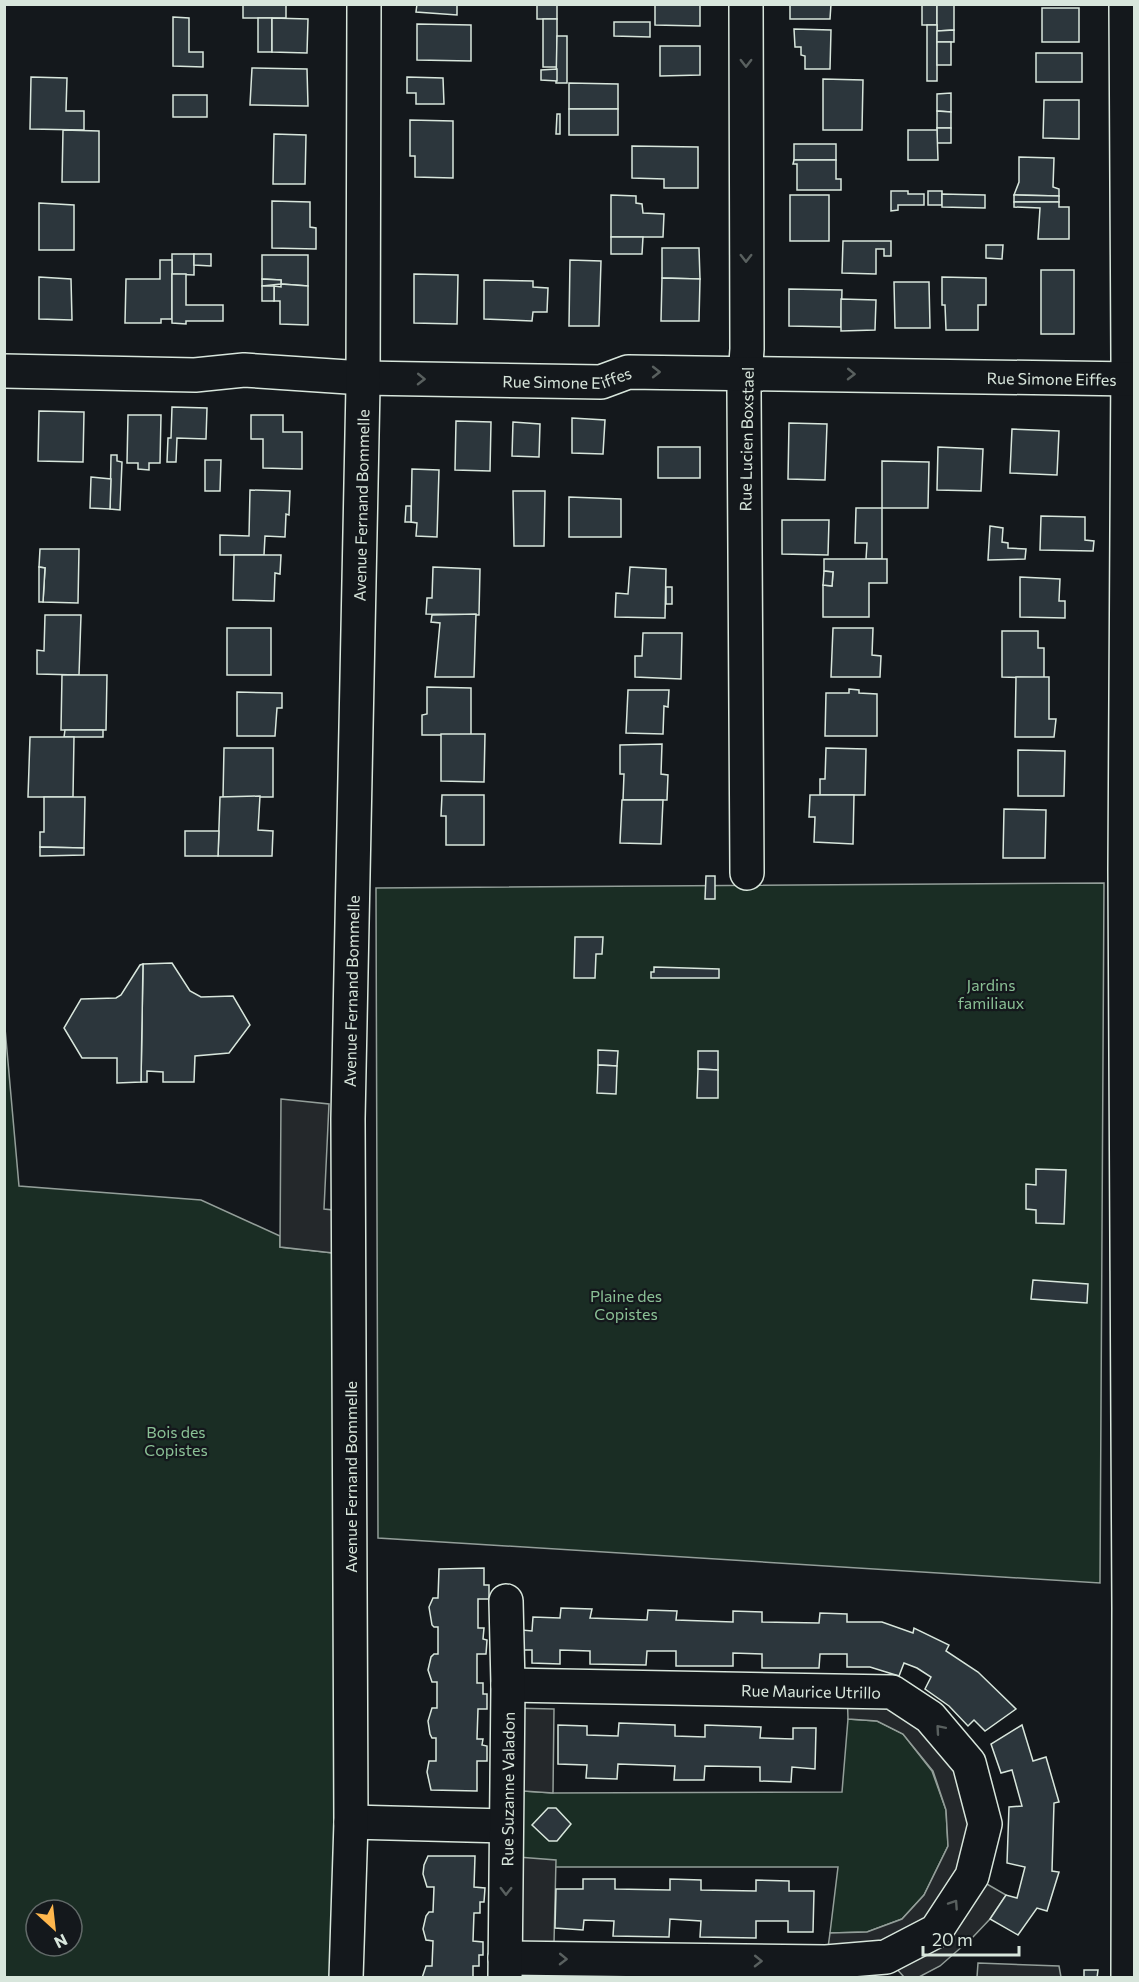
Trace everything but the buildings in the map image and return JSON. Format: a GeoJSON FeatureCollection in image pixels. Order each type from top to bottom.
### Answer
{"type":"FeatureCollection","features":[{"type":"Feature","properties":{"kind":"street","name":"Avenue Fernand Bommelle"},"geometry":{"type":"LineString","coordinates":[[346,1977],[351,1822],[348,1119],[363,378],[364,4]]}},
{"type":"Feature","properties":{"kind":"street","name":"Rue Lucien Boxstael"},"geometry":{"type":"LineString","coordinates":[[746,4],[746,373],[744,391],[747,873]]}},
{"type":"Feature","properties":{"kind":"street"},"geometry":{"type":"LineString","coordinates":[[1126,4],[1131,379],[1132,1608],[1128,1977]]}},
{"type":"Feature","properties":{"kind":"street","name":"Rue Simone Eiffes"},"geometry":{"type":"LineString","coordinates":[[4,371],[195,375],[244,370],[363,378],[601,382],[628,372],[1131,379]]}},
{"type":"Feature","properties":{"kind":"street","name":"Rue Suzanne Valadon"},"geometry":{"type":"LineString","coordinates":[[505,1968],[508,1685],[506,1601]]}},
{"type":"Feature","properties":{"kind":"street","name":"Rue Maurice Utrillo"},"geometry":{"type":"LineString","coordinates":[[505,1968],[826,1970],[886,1957],[936,1931],[972,1876],[985,1824],[969,1763],[930,1717],[892,1692],[508,1685]]}},
{"type":"Feature","properties":{"kind":"street"},"geometry":{"type":"LineString","coordinates":[[351,1822],[506,1826]]}},
{"type":"Feature","properties":{"kind":"green space","name":"Plaine des Copistes"},"geometry":{"type":"Polygon","coordinates":[[[1104,883],[1100,1583],[378,1538],[376,888],[1104,883]]]}},
{"type":"Feature","properties":{"kind":"green space","name":"Bois des Copistes"},"geometry":{"type":"Polygon","coordinates":[[[4,1017],[19,1186],[201,1200],[280,1236],[280,1247],[342,1254],[344,1977],[5,1977],[4,1017]]]}},
{"type":"Feature","properties":{"kind":"green space"},"geometry":{"type":"Polygon","coordinates":[[[848,1719],[877,1721],[903,1734],[932,1771],[946,1810],[948,1846],[924,1895],[902,1919],[867,1932],[830,1933],[838,1867],[506,1867],[507,1790],[553,1793],[842,1792],[848,1719]]]}},
{"type":"Feature","properties":{"kind":"shaded area"},"geometry":{"type":"Polygon","coordinates":[[[281,1099],[329,1104],[324,1209],[343,1211],[342,1254],[280,1247],[281,1099]]]}},
{"type":"Feature","properties":{"kind":"shaded area"},"geometry":{"type":"Polygon","coordinates":[[[847,1687],[892,1692],[969,1763],[973,1876],[1006,1895],[990,1919],[973,1937],[940,1966],[919,1977],[904,1977],[886,1957],[826,1962],[830,1933],[867,1932],[902,1919],[924,1895],[948,1846],[946,1810],[933,1771],[903,1734],[877,1721],[848,1719],[847,1687]]]}},
{"type":"Feature","properties":{"kind":"shaded area"},"geometry":{"type":"Polygon","coordinates":[[[508,1708],[554,1709],[553,1793],[507,1790],[508,1708]]]}},
{"type":"Feature","properties":{"kind":"shaded area"},"geometry":{"type":"Polygon","coordinates":[[[506,1856],[556,1860],[554,1943],[505,1941],[506,1856]]]}},
{"type":"Feature","properties":{"kind":"shaded area"},"geometry":{"type":"Polygon","coordinates":[[[978,1963],[1059,1966],[1061,1977],[977,1977],[978,1963]]]}},
{"type":"Feature","properties":{"kind":"park label","name":"Jardins familiaux"},"geometry":{"type":"Point","coordinates":[991,993]}}]}
